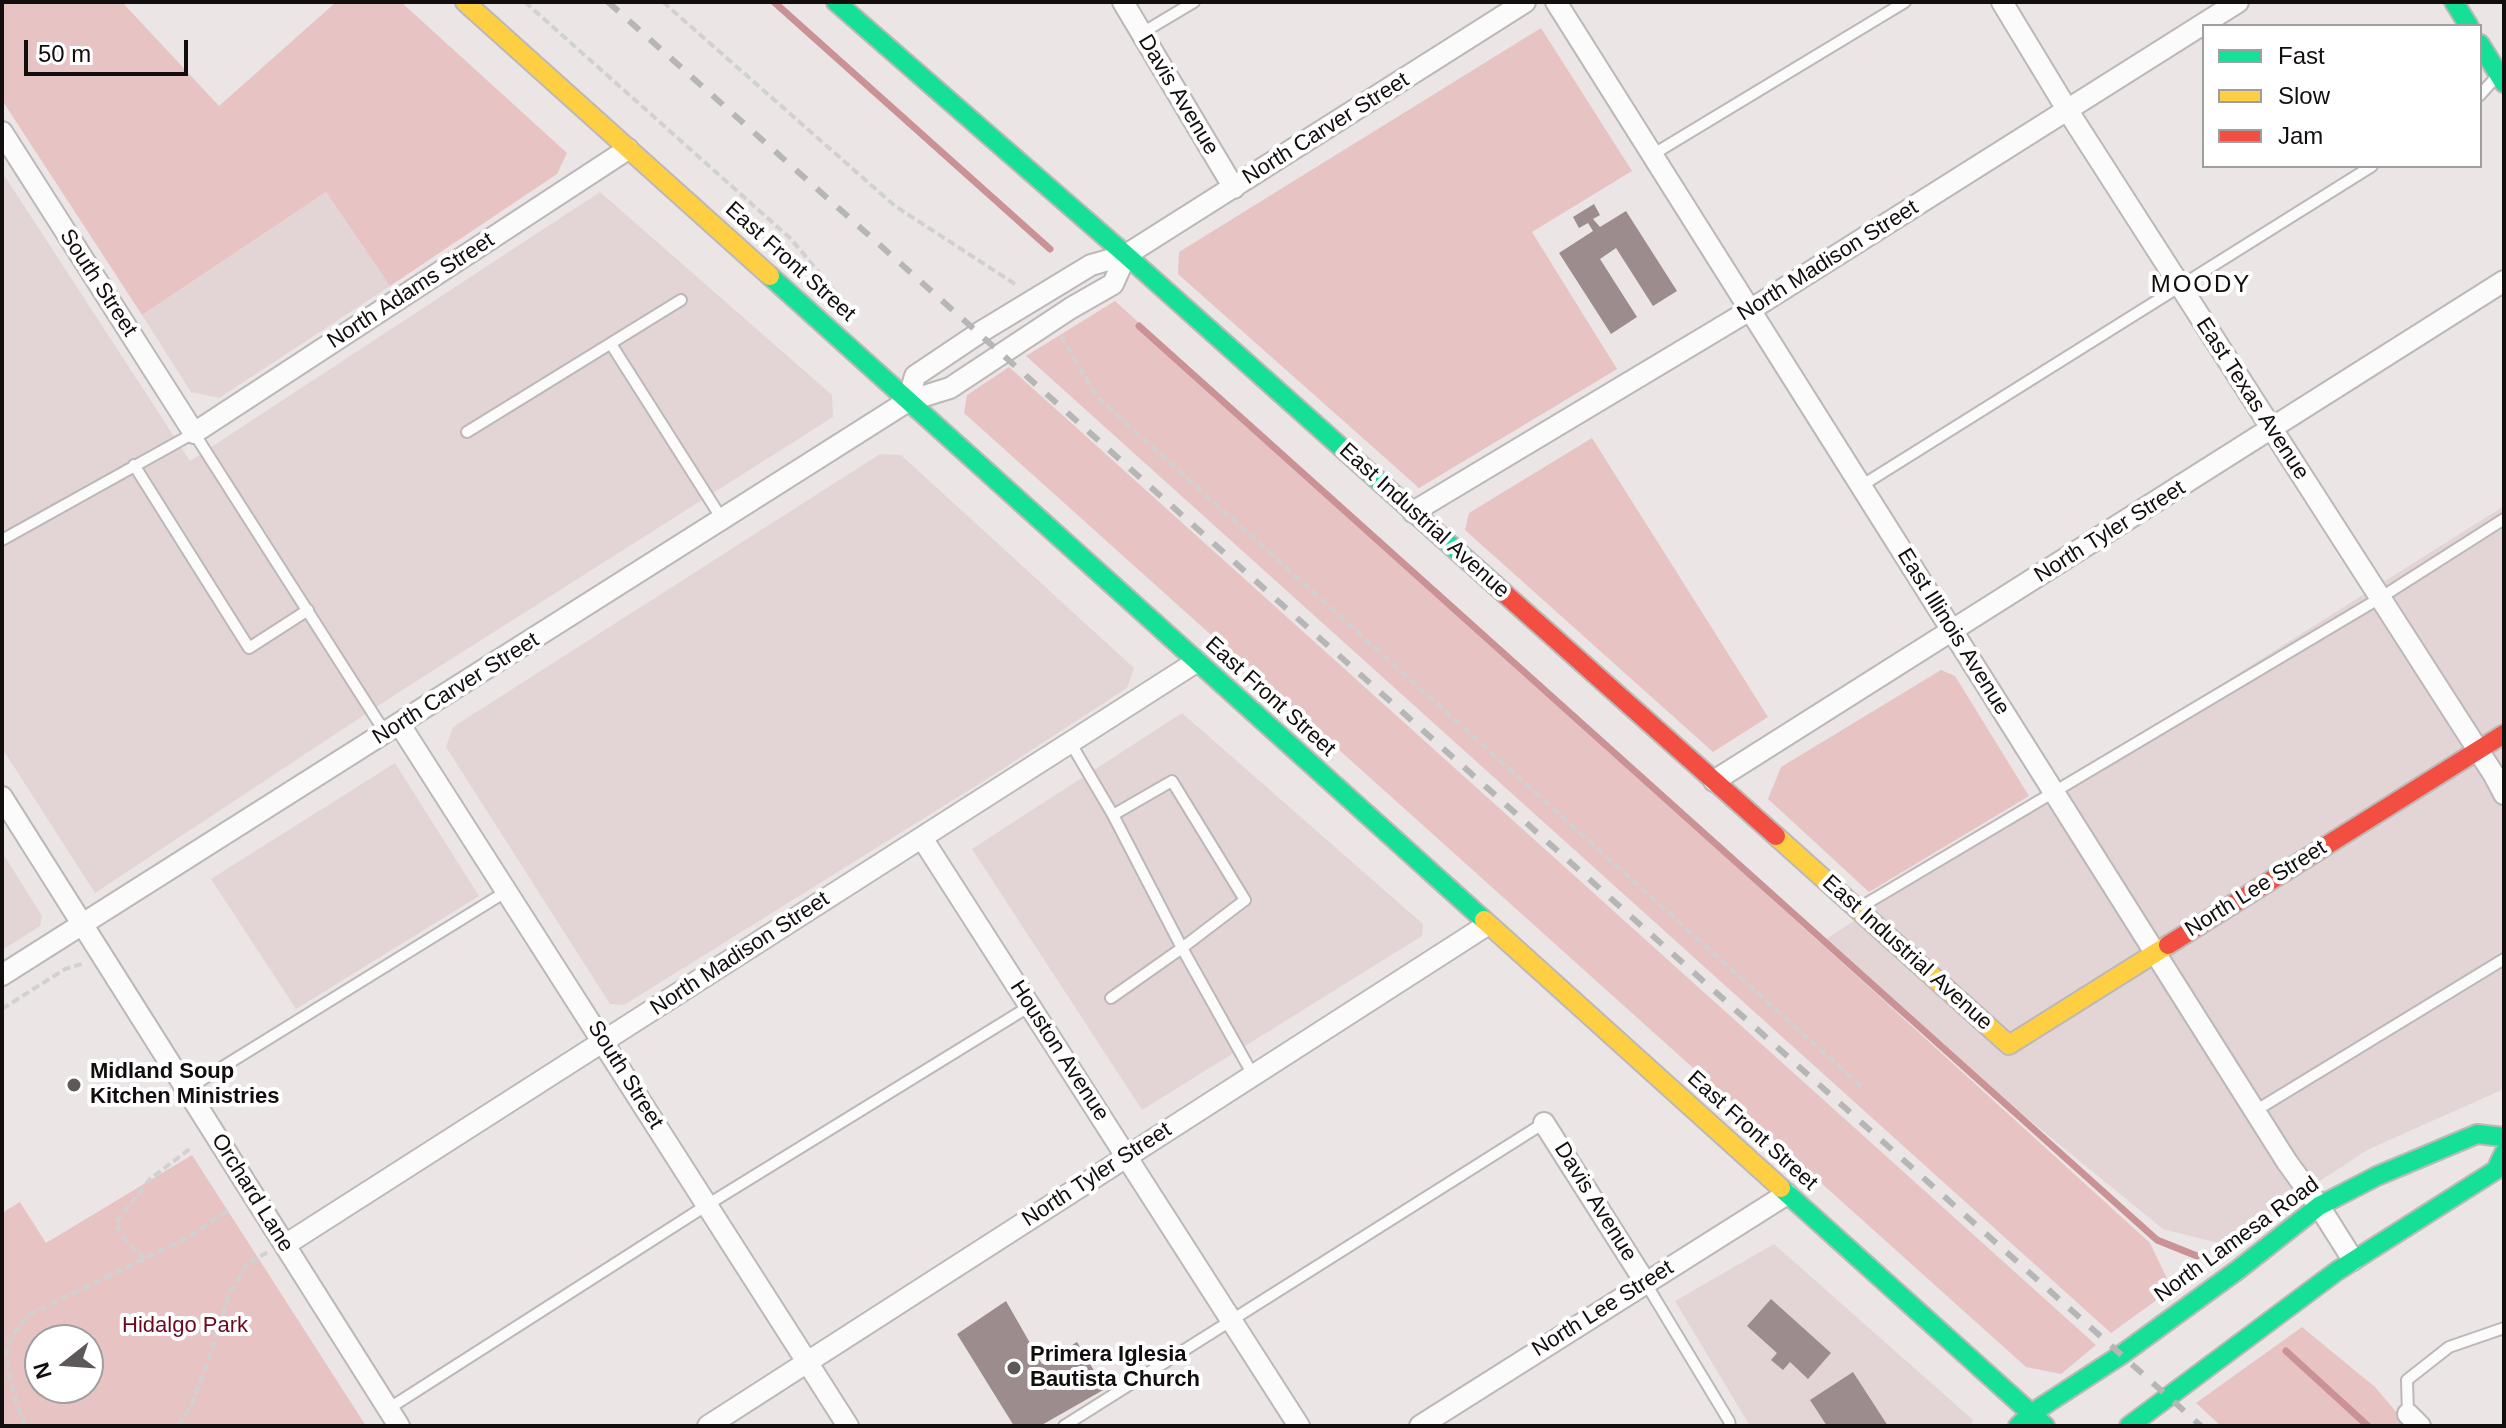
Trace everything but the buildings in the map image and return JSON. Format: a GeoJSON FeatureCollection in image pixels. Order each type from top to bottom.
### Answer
{"type":"FeatureCollection","features":[{"type":"Feature","properties":{"kind":"main road","name":"East Front Street"},"geometry":{"type":"LineString","coordinates":[[465,2],[1787,1194],[2032,1422]]}},
{"type":"Feature","properties":{"kind":"main road","name":"East Industrial Avenue"},"geometry":{"type":"LineString","coordinates":[[835,2],[1126,255],[2009,1045]]}},
{"type":"Feature","properties":{"kind":"main road"},"geometry":{"type":"LineString","coordinates":[[2454,2],[2468,24]]}},
{"type":"Feature","properties":{"kind":"main road"},"geometry":{"type":"LineString","coordinates":[[2482,47],[2502,76]]}},
{"type":"Feature","properties":{"kind":"main road","name":"North Lee Street"},"geometry":{"type":"LineString","coordinates":[[2009,1045],[2504,734]]}},
{"type":"Feature","properties":{"kind":"main road","name":"North Lamesa Road"},"geometry":{"type":"LineString","coordinates":[[2032,1422],[2319,1206],[2377,1176],[2477,1134],[2504,1137]]}},
{"type":"Feature","properties":{"kind":"main road"},"geometry":{"type":"LineString","coordinates":[[2129,1426],[2353,1260],[2496,1170],[2504,1153]]}},
{"type":"Feature","properties":{"kind":"street","name":"Davis Avenue"},"geometry":{"type":"LineString","coordinates":[[1123,2],[1234,188]]}},
{"type":"Feature","properties":{"kind":"street","name":"North Carver Street"},"geometry":{"type":"LineString","coordinates":[[908,401],[915,376],[979,333],[1091,265],[1126,255],[1525,2]]}},
{"type":"Feature","properties":{"kind":"street","name":"East Illinois Avenue"},"geometry":{"type":"LineString","coordinates":[[1556,2],[2287,1162],[2353,1260]]}},
{"type":"Feature","properties":{"kind":"street","name":"East Texas Avenue"},"geometry":{"type":"LineString","coordinates":[[2002,2],[2068,111],[2504,794]]}},
{"type":"Feature","properties":{"kind":"street","name":"North Madison Street"},"geometry":{"type":"LineString","coordinates":[[2204,24],[2238,2]]}},
{"type":"Feature","properties":{"kind":"street","name":"North Madison Street"},"geometry":{"type":"LineString","coordinates":[[1413,512],[1750,310],[2202,25]]}},
{"type":"Feature","properties":{"kind":"street","name":"South Street"},"geometry":{"type":"LineString","coordinates":[[2,132],[194,433]]}},
{"type":"Feature","properties":{"kind":"street","name":"North Adams Street"},"geometry":{"type":"LineString","coordinates":[[194,433],[628,149]]}},
{"type":"Feature","properties":{"kind":"street","name":"North Carver Street"},"geometry":{"type":"LineString","coordinates":[[2,975],[908,401],[950,388],[1113,284],[1126,255]]}},
{"type":"Feature","properties":{"kind":"street","name":"North Tyler Street"},"geometry":{"type":"LineString","coordinates":[[1714,781],[2504,281]]}},
{"type":"Feature","properties":{"kind":"street","name":"North Madison Street"},"geometry":{"type":"LineString","coordinates":[[284,1243],[1196,662]]}},
{"type":"Feature","properties":{"kind":"street","name":"South Street"},"geometry":{"type":"LineString","coordinates":[[393,729],[507,891],[848,1426]]}},
{"type":"Feature","properties":{"kind":"street","name":"Orchard Lane"},"geometry":{"type":"LineString","coordinates":[[2,797],[394,1417]]}},
{"type":"Feature","properties":{"kind":"street","name":"Houston Avenue"},"geometry":{"type":"LineString","coordinates":[[922,838],[1299,1426]]}},
{"type":"Feature","properties":{"kind":"street","name":"North Tyler Street"},"geometry":{"type":"LineString","coordinates":[[708,1426],[1487,925]]}},
{"type":"Feature","properties":{"kind":"street","name":"Davis Avenue"},"geometry":{"type":"LineString","coordinates":[[1544,1123],[1645,1282]]}},
{"type":"Feature","properties":{"kind":"street","name":"North Lee Street"},"geometry":{"type":"LineString","coordinates":[[1420,1426],[1787,1194]]}},
{"type":"Feature","properties":{"kind":"lane"},"geometry":{"type":"LineString","coordinates":[[1142,33],[1194,2]]}},
{"type":"Feature","properties":{"kind":"lane"},"geometry":{"type":"LineString","coordinates":[[1652,155],[1905,2]]}},
{"type":"Feature","properties":{"kind":"lane"},"geometry":{"type":"LineString","coordinates":[[2482,93],[2502,76]]}},
{"type":"Feature","properties":{"kind":"lane"},"geometry":{"type":"LineString","coordinates":[[1861,486],[2369,168]]}},
{"type":"Feature","properties":{"kind":"lane"},"geometry":{"type":"LineString","coordinates":[[467,432],[681,300]]}},
{"type":"Feature","properties":{"kind":"lane"},"geometry":{"type":"LineString","coordinates":[[611,344],[722,519]]}},
{"type":"Feature","properties":{"kind":"lane"},"geometry":{"type":"LineString","coordinates":[[2,540],[194,433],[308,610],[393,729]]}},
{"type":"Feature","properties":{"kind":"lane"},"geometry":{"type":"LineString","coordinates":[[134,465],[249,648],[308,610]]}},
{"type":"Feature","properties":{"kind":"lane"},"geometry":{"type":"LineString","coordinates":[[1858,909],[2380,598],[2504,519]]}},
{"type":"Feature","properties":{"kind":"lane"},"geometry":{"type":"LineString","coordinates":[[1070,742],[1113,815],[1253,1075]]}},
{"type":"Feature","properties":{"kind":"lane"},"geometry":{"type":"LineString","coordinates":[[1111,998],[1245,900],[1172,781],[1113,815]]}},
{"type":"Feature","properties":{"kind":"lane"},"geometry":{"type":"LineString","coordinates":[[187,1089],[507,891]]}},
{"type":"Feature","properties":{"kind":"lane"},"geometry":{"type":"LineString","coordinates":[[2255,1111],[2504,959]]}},
{"type":"Feature","properties":{"kind":"lane"},"geometry":{"type":"LineString","coordinates":[[394,1417],[707,1205],[1030,1006]]}},
{"type":"Feature","properties":{"kind":"lane"},"geometry":{"type":"LineString","coordinates":[[1064,1426],[1544,1123]]}},
{"type":"Feature","properties":{"kind":"lane"},"geometry":{"type":"LineString","coordinates":[[1645,1282],[1730,1426]]}},
{"type":"Feature","properties":{"kind":"lane"},"geometry":{"type":"LineString","coordinates":[[2414,1420],[2407,1380],[2449,1347],[2504,1328]]}},
{"type":"Feature","properties":{"kind":"path"},"geometry":{"type":"LineString","coordinates":[[525,2],[791,239],[837,294],[825,326]]}},
{"type":"Feature","properties":{"kind":"path"},"geometry":{"type":"LineString","coordinates":[[663,2],[895,206],[1037,298]]}},
{"type":"Feature","properties":{"kind":"path"},"geometry":{"type":"LineString","coordinates":[[1052,322],[1097,397],[1865,1090]]}},
{"type":"Feature","properties":{"kind":"path"},"geometry":{"type":"LineString","coordinates":[[2,1009],[65,969],[103,957]]}},
{"type":"Feature","properties":{"kind":"path"},"geometry":{"type":"LineString","coordinates":[[145,1258],[128,1243],[115,1224],[150,1179],[191,1148]]}},
{"type":"Feature","properties":{"kind":"path"},"geometry":{"type":"LineString","coordinates":[[25,1426],[6,1355],[14,1332],[30,1314],[187,1238],[230,1209]]}},
{"type":"Feature","properties":{"kind":"path"},"geometry":{"type":"LineString","coordinates":[[179,1426],[193,1401],[209,1359],[229,1294],[248,1263],[284,1243]]}},
{"type":"Feature","properties":{"kind":"shaded area"},"geometry":{"type":"Polygon","coordinates":[[[2,172],[190,461],[600,192],[832,395],[833,417],[396,694],[95,893],[2,748],[2,172]]]}},
{"type":"Feature","properties":{"kind":"shaded area"},"geometry":{"type":"Polygon","coordinates":[[[326,192],[390,286],[219,398],[191,392],[142,315],[326,192]]]}},
{"type":"Feature","properties":{"kind":"shaded area"},"geometry":{"type":"Polygon","coordinates":[[[880,454],[901,455],[1134,668],[1127,688],[624,1005],[610,1004],[446,747],[453,727],[880,454]]]}},
{"type":"Feature","properties":{"kind":"shaded area"},"geometry":{"type":"Polygon","coordinates":[[[2504,506],[2504,1089],[2369,1149],[2222,1244],[2163,1229],[1816,946],[2017,813],[2504,506]]]}},
{"type":"Feature","properties":{"kind":"shaded area"},"geometry":{"type":"Polygon","coordinates":[[[1182,713],[1423,924],[1422,936],[1142,1110],[972,849],[1182,713]]]}},
{"type":"Feature","properties":{"kind":"shaded area"},"geometry":{"type":"Polygon","coordinates":[[[395,763],[479,896],[296,1009],[211,879],[395,763]]]}},
{"type":"Feature","properties":{"kind":"shaded area"},"geometry":{"type":"Polygon","coordinates":[[[2,852],[42,916],[40,926],[2,950],[2,852]]]}},
{"type":"Feature","properties":{"kind":"shaded area"},"geometry":{"type":"Polygon","coordinates":[[[1774,1244],[1973,1420],[1971,1426],[1750,1426],[1675,1301],[1774,1244]]]}},
{"type":"Feature","properties":{"kind":"green space"},"geometry":{"type":"Polygon","coordinates":[[[2,2],[122,2],[219,106],[336,2],[401,2],[567,153],[557,174],[390,286],[326,192],[142,315],[2,100],[2,2]]]}},
{"type":"Feature","properties":{"kind":"green space"},"geometry":{"type":"Polygon","coordinates":[[[1541,28],[1632,171],[1532,232],[1617,369],[1419,488],[1178,274],[1179,252],[1541,28]]]}},
{"type":"Feature","properties":{"kind":"green space"},"geometry":{"type":"Polygon","coordinates":[[[1115,301],[2150,1243],[2172,1289],[2111,1333],[1026,356],[1115,301]]]}},
{"type":"Feature","properties":{"kind":"green space"},"geometry":{"type":"Polygon","coordinates":[[[1009,367],[2096,1345],[2061,1374],[2026,1367],[964,413],[967,395],[1009,367]]]}},
{"type":"Feature","properties":{"kind":"green space"},"geometry":{"type":"Polygon","coordinates":[[[1592,438],[1768,717],[1713,752],[1465,530],[1469,513],[1592,438]]]}},
{"type":"Feature","properties":{"kind":"green space"},"geometry":{"type":"Polygon","coordinates":[[[1941,670],[1955,676],[2029,796],[1869,892],[1768,799],[1781,767],[1941,670]]]}},
{"type":"Feature","properties":{"kind":"green space","name":"Hidalgo Park"},"geometry":{"type":"Polygon","coordinates":[[[192,1155],[366,1426],[2,1426],[2,1213],[20,1202],[46,1243],[192,1155]]]}},
{"type":"Feature","properties":{"kind":"green space"},"geometry":{"type":"Polygon","coordinates":[[[2302,1327],[2375,1387],[2408,1426],[2221,1426],[2196,1403],[2302,1327]]]}},
{"type":"Feature","properties":{"kind":"waterway"},"geometry":{"type":"LineString","coordinates":[[774,2],[1050,249]]}},
{"type":"Feature","properties":{"kind":"waterway"},"geometry":{"type":"LineString","coordinates":[[1139,326],[2157,1240],[2197,1256]]}},
{"type":"Feature","properties":{"kind":"waterway"},"geometry":{"type":"LineString","coordinates":[[2286,1351],[2368,1426]]}},
{"type":"Feature","properties":{"kind":"railway"},"geometry":{"type":"LineString","coordinates":[[608,2],[2201,1426]]}},
{"type":"Feature","properties":{"kind":"traffic: fast"},"geometry":{"type":"LineString","coordinates":[[836,2],[1126,255],[1495,585]]}},
{"type":"Feature","properties":{"kind":"traffic: fast"},"geometry":{"type":"LineString","coordinates":[[2454,2],[2468,24]]}},
{"type":"Feature","properties":{"kind":"traffic: fast"},"geometry":{"type":"LineString","coordinates":[[2482,47],[2504,83]]}},
{"type":"Feature","properties":{"kind":"traffic: fast"},"geometry":{"type":"LineString","coordinates":[[770,276],[1484,920]]}},
{"type":"Feature","properties":{"kind":"traffic: fast"},"geometry":{"type":"LineString","coordinates":[[2018,1426],[2032,1413],[2121,1355],[2239,1269],[2319,1206],[2377,1176],[2477,1134],[2504,1137]]}},
{"type":"Feature","properties":{"kind":"traffic: fast"},"geometry":{"type":"LineString","coordinates":[[2129,1426],[2337,1271],[2496,1170],[2504,1153]]}},
{"type":"Feature","properties":{"kind":"traffic: fast"},"geometry":{"type":"LineString","coordinates":[[1781,1188],[2045,1426]]}},
{"type":"Feature","properties":{"kind":"traffic: slow"},"geometry":{"type":"LineString","coordinates":[[465,2],[770,276]]}},
{"type":"Feature","properties":{"kind":"traffic: slow"},"geometry":{"type":"LineString","coordinates":[[1776,836],[2009,1045],[2168,945]]}},
{"type":"Feature","properties":{"kind":"traffic: slow"},"geometry":{"type":"LineString","coordinates":[[1484,920],[1781,1188]]}},
{"type":"Feature","properties":{"kind":"traffic: jam"},"geometry":{"type":"LineString","coordinates":[[1495,585],[1776,836]]}},
{"type":"Feature","properties":{"kind":"traffic: jam"},"geometry":{"type":"LineString","coordinates":[[2168,945],[2504,734]]}},
{"type":"Feature","properties":{"kind":"place","name":"Midland Soup Kitchen Ministries"},"geometry":{"type":"Point","coordinates":[74,1085]}},
{"type":"Feature","properties":{"kind":"place","name":"Primera Iglesia Bautista Church"},"geometry":{"type":"Point","coordinates":[1014,1368]}},
{"type":"Feature","properties":{"kind":"district","name":"MOODY"},"geometry":{"type":"Point","coordinates":[2201,285]}}]}
